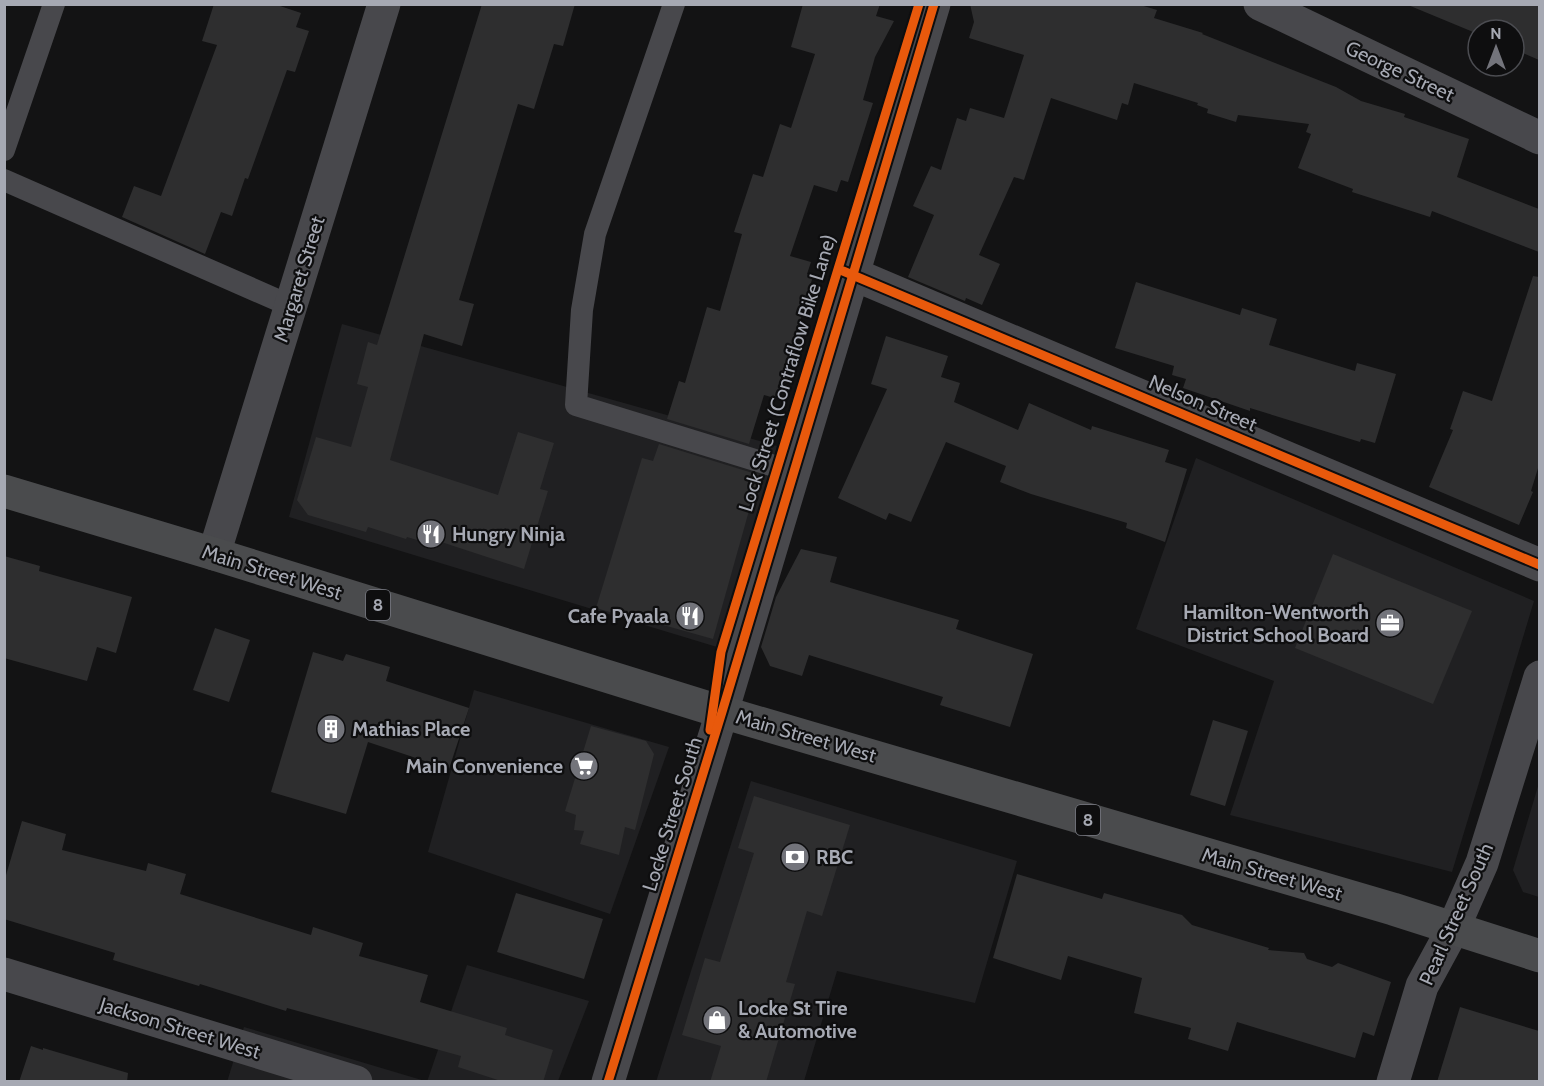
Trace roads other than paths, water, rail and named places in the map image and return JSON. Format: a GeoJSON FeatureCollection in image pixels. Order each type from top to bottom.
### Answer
{"type":"FeatureCollection","features":[{"type":"Feature","properties":{"kind":"main road","name":"Main Street West"},"geometry":{"type":"LineString","coordinates":[[4,491],[722,712],[1381,906],[1539,956]]}},
{"type":"Feature","properties":{"kind":"street","name":"Margaret Street"},"geometry":{"type":"LineString","coordinates":[[214,554],[384,4]]}},
{"type":"Feature","properties":{"kind":"street","name":"Locke Street South"},"geometry":{"type":"LineString","coordinates":[[608,1082],[722,712],[934,4]]}},
{"type":"Feature","properties":{"kind":"street","name":"George Street"},"geometry":{"type":"LineString","coordinates":[[1260,4],[1539,138]]}},
{"type":"Feature","properties":{"kind":"street","name":"Nelson Street"},"geometry":{"type":"LineString","coordinates":[[853,274],[1539,565]]}},
{"type":"Feature","properties":{"kind":"street","name":"Pearl Street South"},"geometry":{"type":"LineString","coordinates":[[1393,1082],[1422,986],[1453,929],[1482,863],[1539,677]]}},
{"type":"Feature","properties":{"kind":"street","name":"Jackson Street West"},"geometry":{"type":"LineString","coordinates":[[4,974],[356,1082]]}},
{"type":"Feature","properties":{"kind":"lane"},"geometry":{"type":"LineString","coordinates":[[4,150],[54,4]]}},
{"type":"Feature","properties":{"kind":"lane"},"geometry":{"type":"LineString","coordinates":[[674,4],[595,234],[582,310],[576,405],[794,472]]}},
{"type":"Feature","properties":{"kind":"lane"},"geometry":{"type":"LineString","coordinates":[[4,180],[291,306]]}},
{"type":"Feature","properties":{"kind":"place","name":"Hungry Ninja"},"geometry":{"type":"Point","coordinates":[431,534]}},
{"type":"Feature","properties":{"kind":"place","name":"Cafe Pyaala"},"geometry":{"type":"Point","coordinates":[690,616]}},
{"type":"Feature","properties":{"kind":"place","name":"Hamilton-Wentworth District School Board"},"geometry":{"type":"Point","coordinates":[1390,623]}},
{"type":"Feature","properties":{"kind":"place","name":"Mathias Place"},"geometry":{"type":"Point","coordinates":[331,729]}},
{"type":"Feature","properties":{"kind":"place","name":"Main Convenience"},"geometry":{"type":"Point","coordinates":[584,766]}},
{"type":"Feature","properties":{"kind":"place","name":"RBC"},"geometry":{"type":"Point","coordinates":[795,857]}},
{"type":"Feature","properties":{"kind":"place","name":"Locke St Tire & Automotive"},"geometry":{"type":"Point","coordinates":[717,1020]}}]}
